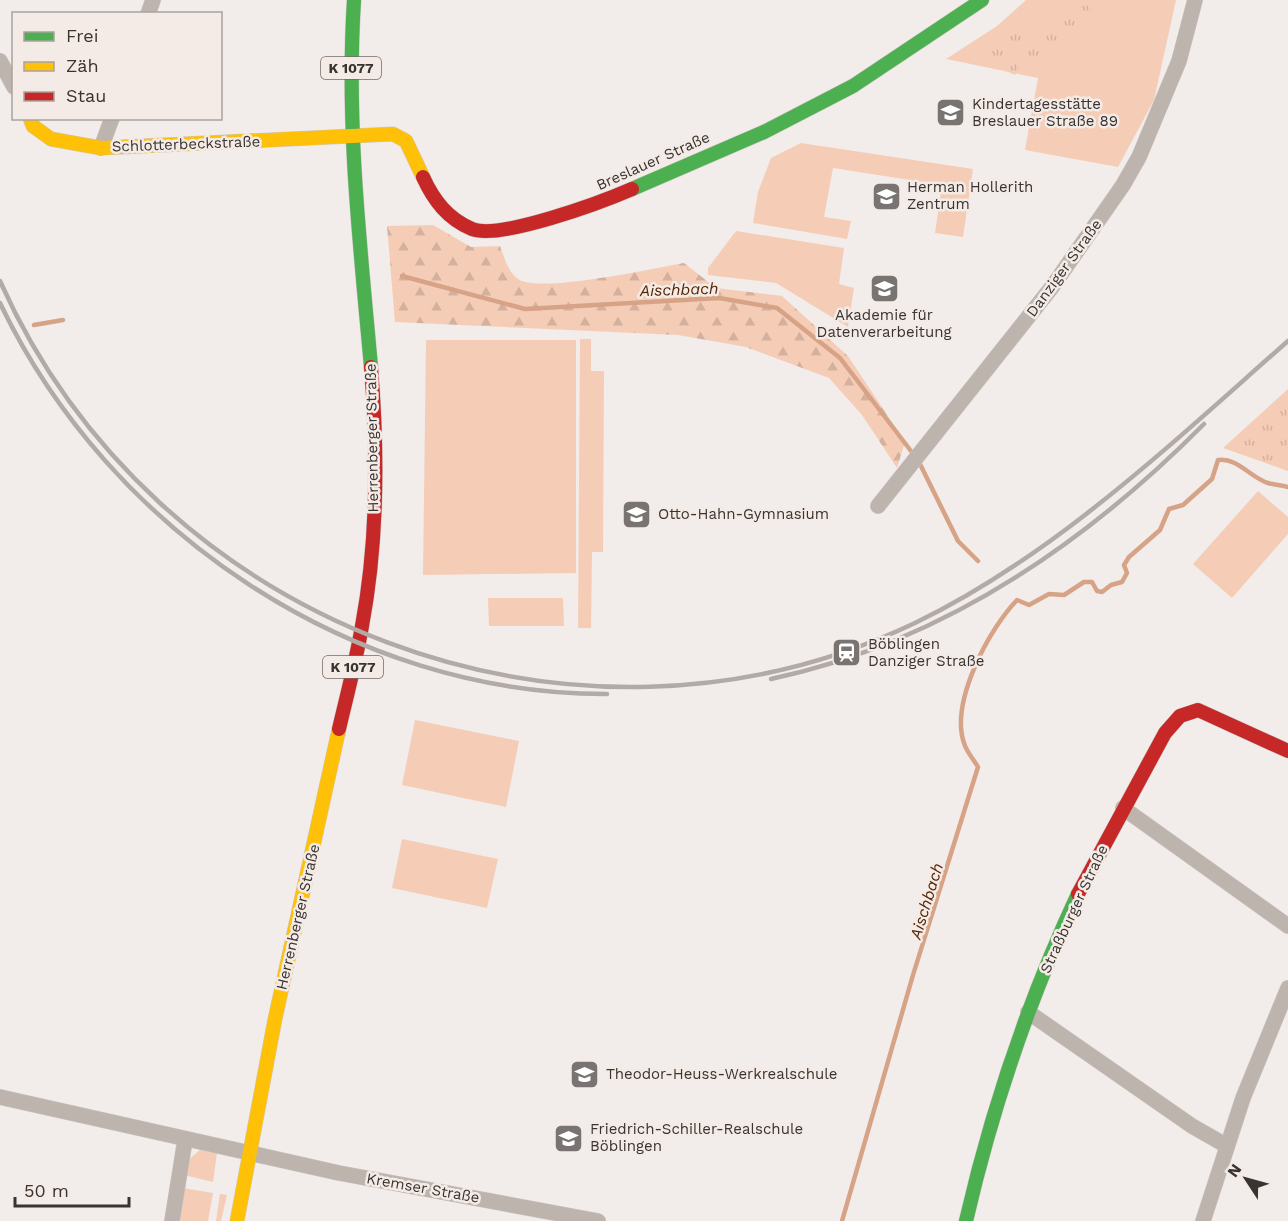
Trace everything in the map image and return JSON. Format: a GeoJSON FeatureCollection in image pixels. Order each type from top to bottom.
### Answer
{"type":"FeatureCollection","features":[{"type":"Feature","properties":{"kind":"street","name":"Herrenberger Straße"},"geometry":{"type":"LineString","coordinates":[[237,1221],[275,1019],[362,626],[370,564],[375,500],[375,423],[352,136],[354,0]]}},
{"type":"Feature","properties":{"kind":"street","name":"Breslauer Straße"},"geometry":{"type":"LineString","coordinates":[[352,136],[383,133],[393,134],[406,141],[433,199],[445,213],[474,230],[513,229],[595,205],[764,132],[853,86],[982,0]]}},
{"type":"Feature","properties":{"kind":"street","name":"Danziger Straße"},"geometry":{"type":"LineString","coordinates":[[878,506],[1052,287],[1123,185],[1139,158],[1179,62],[1196,0]]}},
{"type":"Feature","properties":{"kind":"street"},"geometry":{"type":"LineString","coordinates":[[0,61],[12,83]]}},
{"type":"Feature","properties":{"kind":"street","name":"Schlotterbeckstraße"},"geometry":{"type":"LineString","coordinates":[[31,120],[33,126],[51,139],[102,148],[352,136]]}},
{"type":"Feature","properties":{"kind":"street"},"geometry":{"type":"LineString","coordinates":[[102,148],[111,120]]}},
{"type":"Feature","properties":{"kind":"street","name":"Straßburger Straße"},"geometry":{"type":"LineString","coordinates":[[966,1221],[1001,1090],[1028,1012],[1058,938],[1123,808],[1176,718],[1190,709],[1208,714],[1288,751]]}},
{"type":"Feature","properties":{"kind":"street"},"geometry":{"type":"LineString","coordinates":[[1123,808],[1288,926]]}},
{"type":"Feature","properties":{"kind":"street"},"geometry":{"type":"LineString","coordinates":[[1203,1221],[1243,1098],[1288,988]]}},
{"type":"Feature","properties":{"kind":"street"},"geometry":{"type":"LineString","coordinates":[[1028,1012],[1192,1126],[1227,1146]]}},
{"type":"Feature","properties":{"kind":"street"},"geometry":{"type":"LineString","coordinates":[[0,1097],[248,1153]]}},
{"type":"Feature","properties":{"kind":"street"},"geometry":{"type":"LineString","coordinates":[[172,1221],[184,1140]]}},
{"type":"Feature","properties":{"kind":"street","name":"Kremser Straße"},"geometry":{"type":"LineString","coordinates":[[248,1153],[362,1177],[598,1221]]}},
{"type":"Feature","properties":{"kind":"green space"},"geometry":{"type":"Polygon","coordinates":[[[1026,0],[1176,0],[1154,100],[1118,167],[1025,150],[1038,78],[946,59],[997,26],[1026,0]]]}},
{"type":"Feature","properties":{"kind":"green space"},"geometry":{"type":"Polygon","coordinates":[[[1075,0],[1083,0],[1097,18],[1072,37],[1049,44],[1041,63],[1025,56],[1015,75],[981,60],[1004,35],[1036,28],[1075,0]]]}},
{"type":"Feature","properties":{"kind":"green space"},"geometry":{"type":"Polygon","coordinates":[[[801,143],[973,169],[963,237],[935,233],[942,185],[833,168],[824,217],[851,221],[847,239],[753,223],[758,192],[771,158],[801,143]]]}},
{"type":"Feature","properties":{"kind":"green space"},"geometry":{"type":"Polygon","coordinates":[[[433,225],[471,247],[500,246],[510,271],[522,281],[555,283],[577,281],[684,263],[716,288],[782,296],[848,356],[905,442],[897,468],[862,415],[829,378],[746,347],[678,335],[395,322],[387,226],[433,225]]]}},
{"type":"Feature","properties":{"kind":"green space"},"geometry":{"type":"Polygon","coordinates":[[[736,231],[844,248],[839,284],[854,288],[848,327],[776,283],[708,275],[708,268],[736,231]]]}},
{"type":"Feature","properties":{"kind":"green space"},"geometry":{"type":"Polygon","coordinates":[[[580,339],[591,339],[591,371],[604,371],[603,552],[592,552],[591,628],[578,628],[580,339]]]}},
{"type":"Feature","properties":{"kind":"green space"},"geometry":{"type":"Polygon","coordinates":[[[426,340],[576,340],[576,573],[423,575],[426,340]]]}},
{"type":"Feature","properties":{"kind":"green space"},"geometry":{"type":"Polygon","coordinates":[[[1288,389],[1288,471],[1223,448],[1288,389]]]}},
{"type":"Feature","properties":{"kind":"green space"},"geometry":{"type":"Polygon","coordinates":[[[1258,491],[1288,517],[1288,534],[1232,598],[1193,564],[1258,491]]]}},
{"type":"Feature","properties":{"kind":"green space"},"geometry":{"type":"Polygon","coordinates":[[[488,598],[563,598],[564,626],[489,626],[488,598]]]}},
{"type":"Feature","properties":{"kind":"green space"},"geometry":{"type":"Polygon","coordinates":[[[415,720],[519,741],[506,807],[402,785],[415,720]]]}},
{"type":"Feature","properties":{"kind":"green space"},"geometry":{"type":"Polygon","coordinates":[[[402,839],[498,859],[487,908],[392,888],[402,839]]]}},
{"type":"Feature","properties":{"kind":"green space"},"geometry":{"type":"Polygon","coordinates":[[[200,1150],[217,1153],[213,1182],[184,1175],[188,1160],[200,1150]]]}},
{"type":"Feature","properties":{"kind":"green space"},"geometry":{"type":"Polygon","coordinates":[[[183,1188],[213,1193],[208,1221],[178,1221],[183,1188]]]}},
{"type":"Feature","properties":{"kind":"green space"},"geometry":{"type":"Polygon","coordinates":[[[220,1194],[227,1195],[221,1221],[216,1221],[220,1194]]]}},
{"type":"Feature","properties":{"kind":"waterway","name":"Aischbach"},"geometry":{"type":"LineString","coordinates":[[402,276],[525,309],[719,298],[777,308],[840,358],[914,455]]}},
{"type":"Feature","properties":{"kind":"waterway","name":"Aischbach"},"geometry":{"type":"LineString","coordinates":[[34,325],[63,320]]}},
{"type":"Feature","properties":{"kind":"waterway","name":"Aischbach"},"geometry":{"type":"LineString","coordinates":[[842,1221],[913,975],[978,767],[964,743],[961,726],[962,707],[967,687],[984,647],[1017,600],[1029,605],[1049,594],[1064,595],[1084,582],[1092,582],[1097,591],[1102,592],[1111,585],[1122,582],[1127,573],[1124,565],[1129,557],[1160,530],[1169,509],[1183,505],[1212,479],[1218,460],[1238,465],[1268,483],[1288,487]]}},
{"type":"Feature","properties":{"kind":"waterway","name":"Aischbach"},"geometry":{"type":"LineString","coordinates":[[919,462],[958,541],[978,561]]}},
{"type":"Feature","properties":{"kind":"railway"},"geometry":{"type":"LineString","coordinates":[[0,281],[69,401],[159,502],[267,583],[387,642],[516,677],[649,687],[784,669],[915,623],[966,596],[1016,565],[1110,495],[1288,341]]}},
{"type":"Feature","properties":{"kind":"railway"},"geometry":{"type":"LineString","coordinates":[[0,303],[47,385],[105,460],[173,527],[249,584],[332,631],[420,665],[512,687],[607,694]]}},
{"type":"Feature","properties":{"kind":"railway"},"geometry":{"type":"LineString","coordinates":[[771,679],[833,663],[893,641],[951,614],[1006,583],[1059,548],[1109,510],[1204,424]]}},
{"type":"Feature","properties":{"kind":"traffic: fast"},"geometry":{"type":"LineString","coordinates":[[354,0],[353,138],[371,367]]}},
{"type":"Feature","properties":{"kind":"traffic: fast"},"geometry":{"type":"LineString","coordinates":[[632,189],[764,132],[853,86],[982,0]]}},
{"type":"Feature","properties":{"kind":"traffic: fast"},"geometry":{"type":"LineString","coordinates":[[966,1221],[1013,1054],[1043,974],[1078,894]]}},
{"type":"Feature","properties":{"kind":"traffic: slow"},"geometry":{"type":"LineString","coordinates":[[31,120],[33,126],[51,139],[101,148],[393,134],[406,141],[423,177]]}},
{"type":"Feature","properties":{"kind":"traffic: slow"},"geometry":{"type":"LineString","coordinates":[[237,1221],[275,1019],[339,729]]}},
{"type":"Feature","properties":{"kind":"traffic: jam"},"geometry":{"type":"LineString","coordinates":[[423,177],[432,194],[449,214],[463,225],[486,231],[527,225],[632,189]]}},
{"type":"Feature","properties":{"kind":"traffic: jam"},"geometry":{"type":"LineString","coordinates":[[339,729],[360,639],[374,529],[375,432],[371,367]]}},
{"type":"Feature","properties":{"kind":"traffic: jam"},"geometry":{"type":"LineString","coordinates":[[1078,894],[1165,733],[1180,716],[1198,710],[1288,751]]}},
{"type":"Feature","properties":{"kind":"place","name":"Kindertagesstätte Breslauer Straße 89"},"geometry":{"type":"Point","coordinates":[951,113]}},
{"type":"Feature","properties":{"kind":"place","name":"Herman Hollerith Zentrum"},"geometry":{"type":"Point","coordinates":[886,196]}},
{"type":"Feature","properties":{"kind":"place","name":"Akademie für Datenverarbeitung"},"geometry":{"type":"Point","coordinates":[884,288]}},
{"type":"Feature","properties":{"kind":"place","name":"Otto-Hahn-Gymnasium"},"geometry":{"type":"Point","coordinates":[637,514]}},
{"type":"Feature","properties":{"kind":"place","name":"Böblingen Danziger Straße"},"geometry":{"type":"Point","coordinates":[847,653]}},
{"type":"Feature","properties":{"kind":"place","name":"Theodor-Heuss-Werkrealschule"},"geometry":{"type":"Point","coordinates":[585,1074]}},
{"type":"Feature","properties":{"kind":"place","name":"Friedrich-Schiller-Realschule Böblingen"},"geometry":{"type":"Point","coordinates":[569,1138]}}]}
